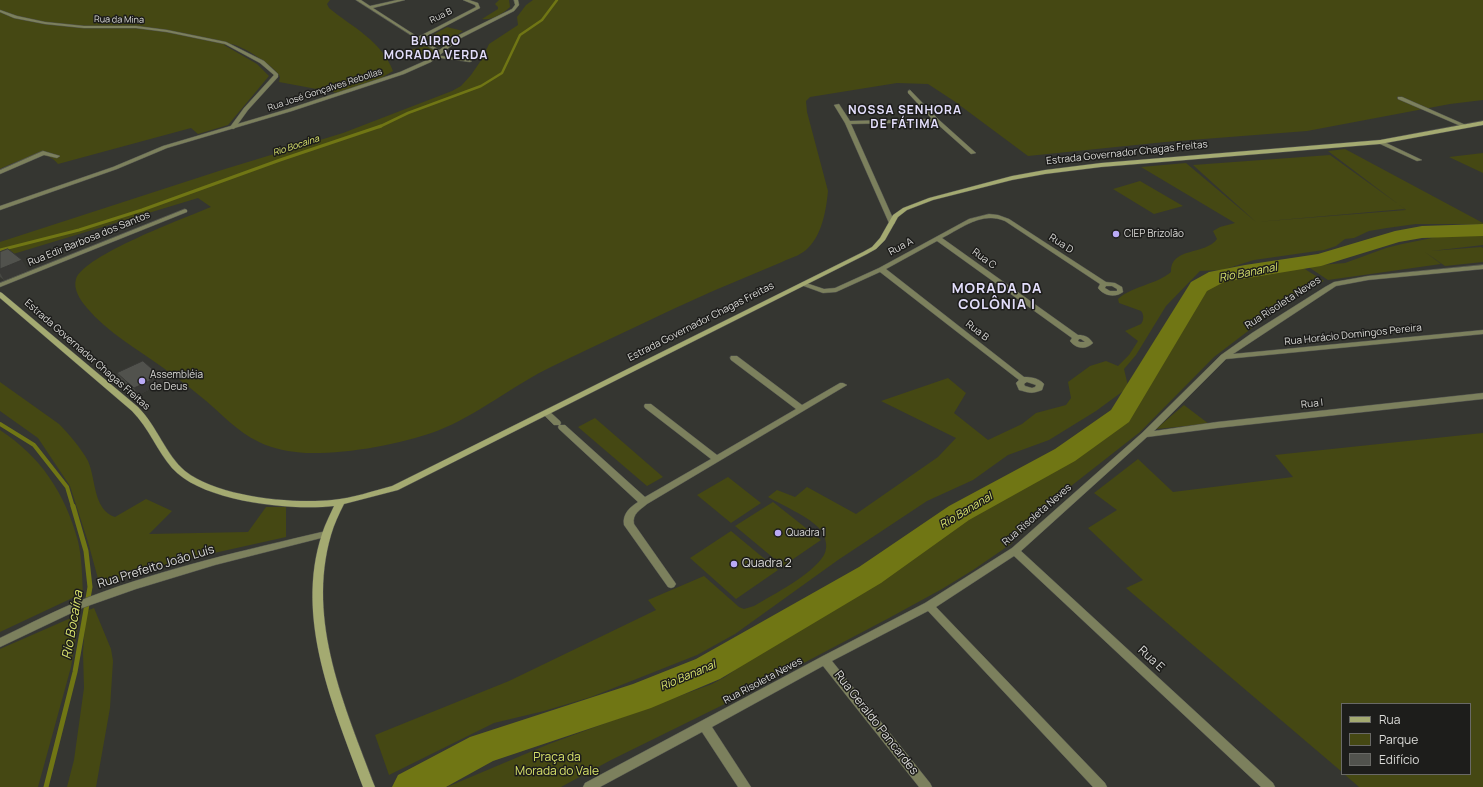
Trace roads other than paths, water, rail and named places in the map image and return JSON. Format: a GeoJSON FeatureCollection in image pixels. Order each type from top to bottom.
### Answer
{"type":"FeatureCollection","features":[{"type":"Feature","properties":{"kind":"main road","name":"Estrada Governador Chagas Freitas"},"geometry":{"type":"LineString","coordinates":[[0,294],[141,415],[173,464],[191,479],[219,492],[251,498],[310,504],[341,502],[370,496],[395,488],[546,414],[874,248],[883,239],[895,216],[919,203],[1005,180],[1045,172],[1109,164],[1380,142],[1483,123]]}},
{"type":"Feature","properties":{"kind":"main road"},"geometry":{"type":"LineString","coordinates":[[341,502],[326,534],[318,569],[317,598],[321,635],[337,697],[369,785]]}},
{"type":"Feature","properties":{"kind":"street"},"geometry":{"type":"LineString","coordinates":[[358,0],[439,52]]}},
{"type":"Feature","properties":{"kind":"street"},"geometry":{"type":"LineString","coordinates":[[369,7],[403,0]]}},
{"type":"Feature","properties":{"kind":"street","name":"Rua B"},"geometry":{"type":"LineString","coordinates":[[419,38],[478,8],[476,4],[465,0]]}},
{"type":"Feature","properties":{"kind":"street","name":"Rua José Gonçalves Rebollas"},"geometry":{"type":"LineString","coordinates":[[0,208],[115,168],[165,147],[290,110],[385,79],[419,66],[435,56],[459,37],[513,10],[517,5],[516,0]]}},
{"type":"Feature","properties":{"kind":"street","name":"Rua da Mina"},"geometry":{"type":"LineString","coordinates":[[0,11],[25,20],[72,26],[126,26],[167,31],[226,43],[238,48]]}},
{"type":"Feature","properties":{"kind":"street","name":"Rua José Gonçalves Rebollas"},"geometry":{"type":"LineString","coordinates":[[233,127],[246,109],[276,77],[276,75],[262,62],[238,48]]}},
{"type":"Feature","properties":{"kind":"street"},"geometry":{"type":"LineString","coordinates":[[435,56],[470,60]]}},
{"type":"Feature","properties":{"kind":"street"},"geometry":{"type":"LineString","coordinates":[[910,92],[936,120],[973,153]]}},
{"type":"Feature","properties":{"kind":"street"},"geometry":{"type":"LineString","coordinates":[[1400,98],[1465,126]]}},
{"type":"Feature","properties":{"kind":"street"},"geometry":{"type":"LineString","coordinates":[[837,105],[848,123],[892,223]]}},
{"type":"Feature","properties":{"kind":"street"},"geometry":{"type":"LineString","coordinates":[[848,123],[936,120]]}},
{"type":"Feature","properties":{"kind":"street"},"geometry":{"type":"LineString","coordinates":[[1380,142],[1419,160]]}},
{"type":"Feature","properties":{"kind":"street"},"geometry":{"type":"LineString","coordinates":[[0,172],[42,153],[57,156]]}},
{"type":"Feature","properties":{"kind":"street","name":"Rua Edir Barbosa dos Santos"},"geometry":{"type":"LineString","coordinates":[[0,285],[185,211]]}},
{"type":"Feature","properties":{"kind":"street","name":"Rua A"},"geometry":{"type":"LineString","coordinates":[[802,284],[819,290],[832,290],[850,284],[881,269],[981,216],[998,216],[1007,220]]}},
{"type":"Feature","properties":{"kind":"street","name":"Rua D"},"geometry":{"type":"LineString","coordinates":[[1007,220],[1104,284]]}},
{"type":"Feature","properties":{"kind":"street","name":"Rua C"},"geometry":{"type":"LineString","coordinates":[[938,239],[1076,337]]}},
{"type":"Feature","properties":{"kind":"street","name":"Rua Risoleta Neves"},"geometry":{"type":"LineString","coordinates":[[589,787],[825,660],[929,606],[1015,551],[1144,435],[1224,357],[1255,334],[1334,284],[1368,278],[1483,267]]}},
{"type":"Feature","properties":{"kind":"street","name":"Rua B"},"geometry":{"type":"LineString","coordinates":[[881,269],[1023,380]]}},
{"type":"Feature","properties":{"kind":"street","name":"Rua Horácio Domingos Pereira"},"geometry":{"type":"LineString","coordinates":[[1224,357],[1483,332]]}},
{"type":"Feature","properties":{"kind":"street"},"geometry":{"type":"LineString","coordinates":[[734,358],[802,409]]}},
{"type":"Feature","properties":{"kind":"street"},"geometry":{"type":"LineString","coordinates":[[671,584],[628,522],[630,514],[644,502],[843,385]]}},
{"type":"Feature","properties":{"kind":"street","name":"Rua I"},"geometry":{"type":"LineString","coordinates":[[1144,435],[1225,424],[1483,396]]}},
{"type":"Feature","properties":{"kind":"street"},"geometry":{"type":"LineString","coordinates":[[648,406],[717,459]]}},
{"type":"Feature","properties":{"kind":"street"},"geometry":{"type":"LineString","coordinates":[[546,414],[644,502]]}},
{"type":"Feature","properties":{"kind":"street","name":"Rua Prefeito João Luís"},"geometry":{"type":"LineString","coordinates":[[0,642],[63,612],[104,596],[187,569],[326,534]]}},
{"type":"Feature","properties":{"kind":"street","name":"Rua E"},"geometry":{"type":"LineString","coordinates":[[1015,551],[1269,787]]}},
{"type":"Feature","properties":{"kind":"street"},"geometry":{"type":"LineString","coordinates":[[929,606],[1101,787]]}},
{"type":"Feature","properties":{"kind":"street","name":"Rua Geraldo Pancardes"},"geometry":{"type":"LineString","coordinates":[[825,660],[926,787]]}},
{"type":"Feature","properties":{"kind":"street"},"geometry":{"type":"LineString","coordinates":[[704,725],[745,787]]}},
{"type":"Feature","properties":{"kind":"waterway","name":"Rio Bocaína"},"geometry":{"type":"LineString","coordinates":[[379,127],[408,113],[481,86],[502,73],[520,35],[542,20],[557,0]]}},
{"type":"Feature","properties":{"kind":"waterway","name":"Rio Bocaína"},"geometry":{"type":"LineString","coordinates":[[0,250],[79,230],[142,210],[280,160],[381,126]]}},
{"type":"Feature","properties":{"kind":"waterway","name":"Rio Bananal"},"geometry":{"type":"LineString","coordinates":[[411,787],[483,748],[639,697],[708,669],[870,575],[959,513],[1065,455],[1120,416],[1199,287],[1217,277],[1245,271],[1321,260],[1395,237],[1422,232],[1483,230]]}},
{"type":"Feature","properties":{"kind":"waterway","name":"Rio Bocaína"},"geometry":{"type":"LineString","coordinates":[[0,424],[34,445],[67,487],[73,507]]}},
{"type":"Feature","properties":{"kind":"waterway","name":"Rio Bocaína"},"geometry":{"type":"LineString","coordinates":[[46,787],[75,672],[90,587],[86,551],[73,506]]}},
{"type":"Feature","properties":{"kind":"place","name":"CIEP Brizolão"},"geometry":{"type":"Point","coordinates":[1116,234]}},
{"type":"Feature","properties":{"kind":"place","name":"Assembléia de Deus"},"geometry":{"type":"Point","coordinates":[142,381]}},
{"type":"Feature","properties":{"kind":"place","name":"Quadra 1"},"geometry":{"type":"Point","coordinates":[778,533]}},
{"type":"Feature","properties":{"kind":"place","name":"Quadra 2"},"geometry":{"type":"Point","coordinates":[734,564]}},
{"type":"Feature","properties":{"kind":"district","name":"BAIRRO MORADA VERDA"},"geometry":{"type":"Point","coordinates":[436,49]}},
{"type":"Feature","properties":{"kind":"district","name":"NOSSA SENHORA DE FÁTIMA"},"geometry":{"type":"Point","coordinates":[905,118]}},
{"type":"Feature","properties":{"kind":"district","name":"MORADA DA COLÔNIA I"},"geometry":{"type":"Point","coordinates":[997,298]}},
{"type":"Feature","properties":{"kind":"park label","name":"Praça da Morada do Vale"},"geometry":{"type":"Point","coordinates":[557,765]}}]}
